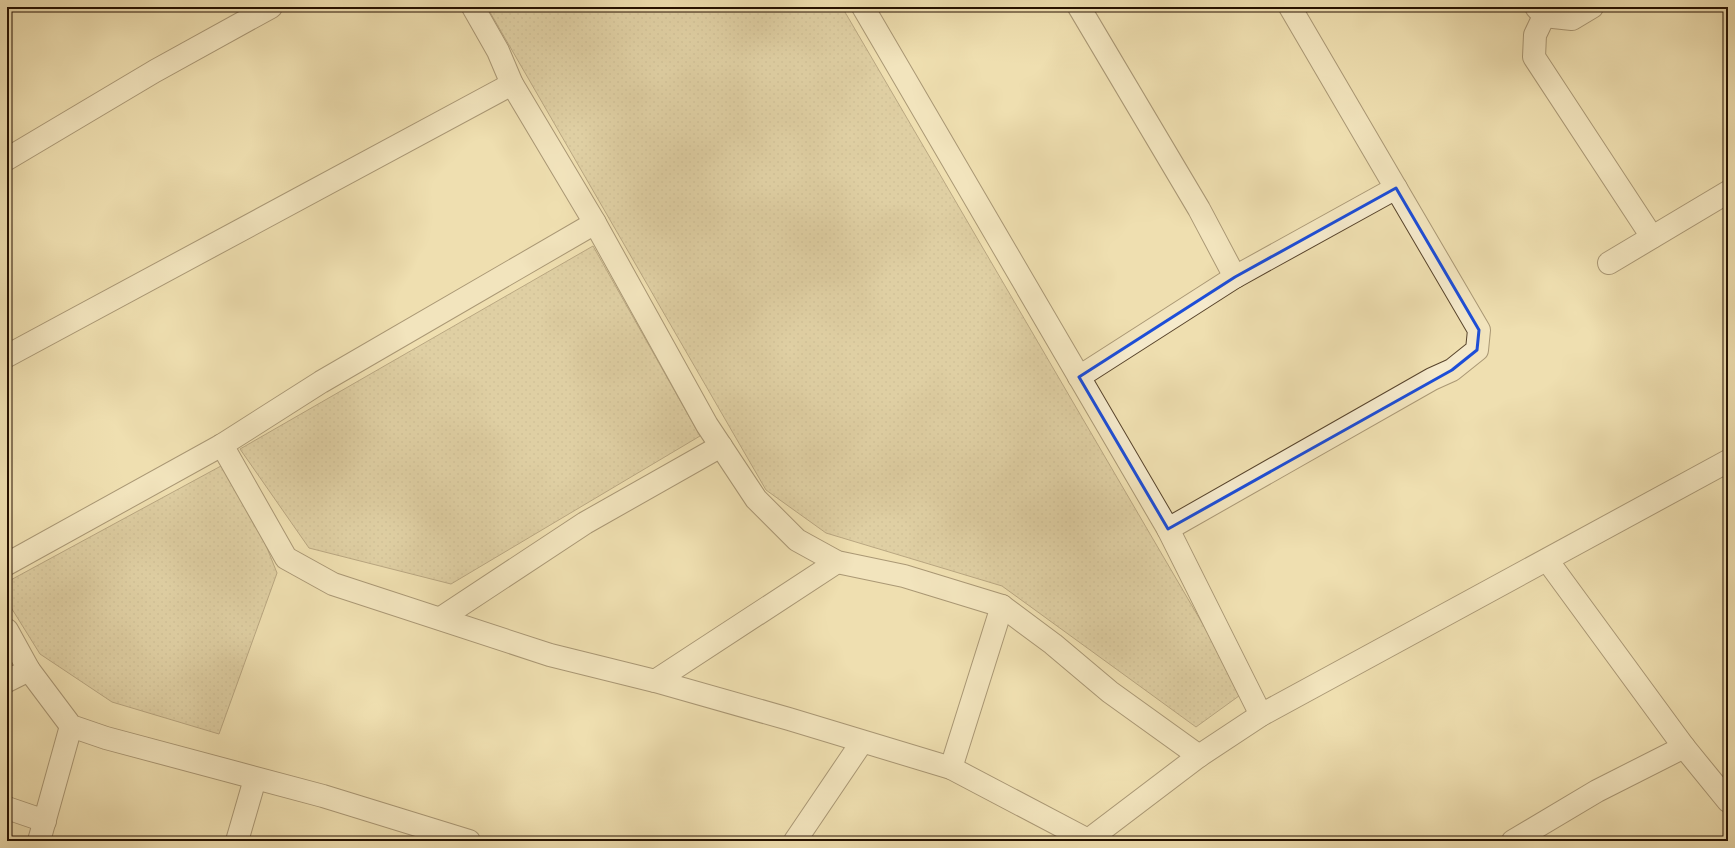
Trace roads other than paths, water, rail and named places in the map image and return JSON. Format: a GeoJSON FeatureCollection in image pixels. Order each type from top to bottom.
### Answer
{"type":"FeatureCollection","features":[{"type":"Feature","properties":{"kind":"street"},"geometry":{"type":"LineString","coordinates":[[7,160],[155,71],[271,7]]}},
{"type":"Feature","properties":{"kind":"street"},"geometry":{"type":"LineString","coordinates":[[473,7],[498,51],[512,84],[595,223],[707,424],[756,499],[797,540],[837,562],[904,576],[1002,606],[1053,644],[1110,692],[1199,756]]}},
{"type":"Feature","properties":{"kind":"street"},"geometry":{"type":"LineString","coordinates":[[863,7],[1168,529],[1260,715]]}},
{"type":"Feature","properties":{"kind":"street"},"geometry":{"type":"LineString","coordinates":[[1079,7],[1199,209],[1235,277]]}},
{"type":"Feature","properties":{"kind":"street"},"geometry":{"type":"LineString","coordinates":[[1168,529],[1432,379],[1452,370],[1477,350],[1479,330],[1290,7]]}},
{"type":"Feature","properties":{"kind":"street"},"geometry":{"type":"LineString","coordinates":[[1592,7],[1572,19],[1540,11],[1535,35],[1534,57],[1652,237]]}},
{"type":"Feature","properties":{"kind":"street"},"geometry":{"type":"LineString","coordinates":[[7,356],[512,84]]}},
{"type":"Feature","properties":{"kind":"street"},"geometry":{"type":"LineString","coordinates":[[1079,377],[1235,277],[1396,188]]}},
{"type":"Feature","properties":{"kind":"street"},"geometry":{"type":"LineString","coordinates":[[1609,262],[1728,192]]}},
{"type":"Feature","properties":{"kind":"street"},"geometry":{"type":"LineString","coordinates":[[7,564],[222,445],[320,382],[595,223]]}},
{"type":"Feature","properties":{"kind":"street"},"geometry":{"type":"LineString","coordinates":[[222,445],[286,558],[333,584],[441,618],[550,655],[655,681],[789,719],[951,768],[1087,840],[1199,756],[1260,715],[1728,461]]}},
{"type":"Feature","properties":{"kind":"street"},"geometry":{"type":"LineString","coordinates":[[441,618],[585,523],[721,446]]}},
{"type":"Feature","properties":{"kind":"street"},"geometry":{"type":"LineString","coordinates":[[1547,560],[1684,747],[1728,801]]}},
{"type":"Feature","properties":{"kind":"street"},"geometry":{"type":"LineString","coordinates":[[655,681],[837,562]]}},
{"type":"Feature","properties":{"kind":"street"},"geometry":{"type":"LineString","coordinates":[[951,768],[1002,606]]}},
{"type":"Feature","properties":{"kind":"street"},"geometry":{"type":"LineString","coordinates":[[7,630],[29,670],[71,726],[106,738],[323,796],[432,836],[469,841]]}},
{"type":"Feature","properties":{"kind":"street"},"geometry":{"type":"LineString","coordinates":[[7,681],[29,670]]}},
{"type":"Feature","properties":{"kind":"street"},"geometry":{"type":"LineString","coordinates":[[7,808],[42,831],[71,726]]}},
{"type":"Feature","properties":{"kind":"street"},"geometry":{"type":"LineString","coordinates":[[795,841],[862,742]]}},
{"type":"Feature","properties":{"kind":"street"},"geometry":{"type":"LineString","coordinates":[[1513,841],[1597,791],[1684,747]]}},
{"type":"Feature","properties":{"kind":"street"},"geometry":{"type":"LineString","coordinates":[[237,841],[256,779]]}}]}
